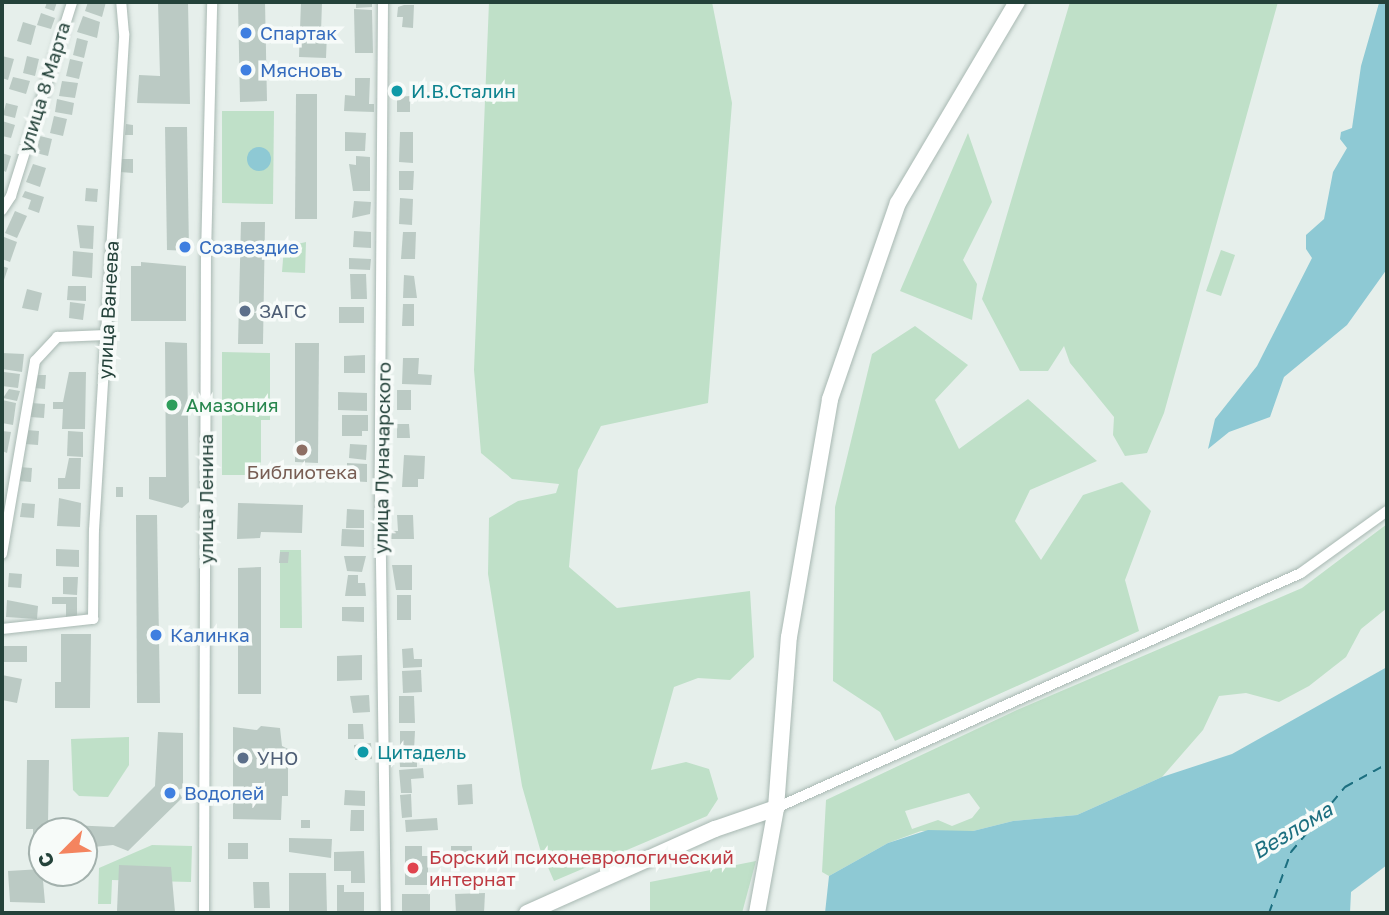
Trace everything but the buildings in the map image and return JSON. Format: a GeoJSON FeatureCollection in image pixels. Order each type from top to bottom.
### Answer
{"type":"FeatureCollection","features":[{"type":"Feature","properties":{"kind":"main road"},"geometry":{"type":"LineString","coordinates":[[757,913],[776,808],[789,637],[830,399],[898,203],[1017,2]]}},
{"type":"Feature","properties":{"kind":"main road"},"geometry":{"type":"LineString","coordinates":[[527,913],[715,829],[776,808]]}},
{"type":"Feature","properties":{"kind":"street","name":"улица 8 Марта"},"geometry":{"type":"LineString","coordinates":[[2,210],[11,195],[72,2]]}},
{"type":"Feature","properties":{"kind":"street","name":"улица Ванеева"},"geometry":{"type":"LineString","coordinates":[[2,629],[93,619],[124,34],[121,2]]}},
{"type":"Feature","properties":{"kind":"street","name":"улица Ленина"},"geometry":{"type":"LineString","coordinates":[[204,913],[206,256],[212,2]]}},
{"type":"Feature","properties":{"kind":"street","name":"улица Луначарского"},"geometry":{"type":"LineString","coordinates":[[383,2],[380,491],[386,913]]}},
{"type":"Feature","properties":{"kind":"street"},"geometry":{"type":"LineString","coordinates":[[2,554],[33,367],[49,341],[67,335],[107,335]]}},
{"type":"Feature","properties":{"kind":"street"},"geometry":{"type":"LineString","coordinates":[[776,808],[1301,573],[1387,511]]}},
{"type":"Feature","properties":{"kind":"green space"},"geometry":{"type":"Polygon","coordinates":[[[489,2],[712,2],[732,103],[708,403],[601,426],[578,470],[569,567],[617,608],[750,591],[754,657],[730,680],[698,678],[674,687],[651,770],[686,762],[709,769],[718,799],[707,816],[554,881],[540,849],[522,786],[488,574],[489,518],[518,501],[556,493],[559,484],[512,479],[481,453],[474,370],[489,2]]]}},
{"type":"Feature","properties":{"kind":"green space"},"geometry":{"type":"Polygon","coordinates":[[[1070,2],[1278,2],[1164,413],[1147,453],[1125,456],[1113,435],[1114,417],[1070,363],[1064,346],[1048,371],[1020,371],[982,299],[1070,2]]]}},
{"type":"Feature","properties":{"kind":"green space"},"geometry":{"type":"Polygon","coordinates":[[[222,111],[274,111],[273,204],[222,203],[222,111]]]}},
{"type":"Feature","properties":{"kind":"green space"},"geometry":{"type":"Polygon","coordinates":[[[968,133],[992,202],[963,260],[977,284],[972,320],[900,291],[968,133]]]}},
{"type":"Feature","properties":{"kind":"green space"},"geometry":{"type":"Polygon","coordinates":[[[306,242],[305,273],[282,272],[284,247],[306,242]]]}},
{"type":"Feature","properties":{"kind":"green space"},"geometry":{"type":"Polygon","coordinates":[[[1221,250],[1235,255],[1221,296],[1206,291],[1221,250]]]}},
{"type":"Feature","properties":{"kind":"green space"},"geometry":{"type":"Polygon","coordinates":[[[915,326],[968,365],[935,400],[959,449],[1028,399],[1097,461],[1030,490],[1015,521],[1041,560],[1083,495],[1122,482],[1151,511],[1125,580],[1139,631],[895,741],[880,712],[833,681],[835,507],[872,354],[915,326]]]}},
{"type":"Feature","properties":{"kind":"green space"},"geometry":{"type":"Polygon","coordinates":[[[222,352],[270,353],[270,420],[261,420],[261,475],[222,475],[222,352]]]}},
{"type":"Feature","properties":{"kind":"green space"},"geometry":{"type":"Polygon","coordinates":[[[1387,524],[1387,608],[1361,629],[1346,657],[1309,686],[1279,702],[1246,693],[1219,696],[1203,730],[1162,777],[1077,815],[1013,821],[973,831],[921,831],[888,843],[829,876],[822,872],[826,800],[1017,710],[1302,588],[1387,524]],[[969,793],[905,811],[912,829],[938,820],[952,826],[972,818],[980,808],[969,793]]]}},
{"type":"Feature","properties":{"kind":"green space"},"geometry":{"type":"Polygon","coordinates":[[[280,550],[301,550],[302,628],[280,628],[280,550]]]}},
{"type":"Feature","properties":{"kind":"green space"},"geometry":{"type":"Polygon","coordinates":[[[129,737],[129,765],[108,797],[79,796],[73,790],[71,739],[129,737]]]}},
{"type":"Feature","properties":{"kind":"green space"},"geometry":{"type":"Polygon","coordinates":[[[152,845],[192,846],[191,882],[112,880],[111,904],[98,904],[99,868],[152,845]]]}},
{"type":"Feature","properties":{"kind":"green space"},"geometry":{"type":"Polygon","coordinates":[[[756,861],[742,913],[650,913],[650,882],[756,861]]]}},
{"type":"Feature","properties":{"kind":"water"},"geometry":{"type":"Polygon","coordinates":[[[1387,2],[1387,269],[1347,325],[1284,377],[1270,417],[1229,432],[1208,449],[1215,419],[1257,366],[1312,258],[1306,249],[1306,235],[1324,219],[1333,172],[1347,148],[1340,139],[1341,132],[1352,128],[1361,66],[1379,3],[1387,2]]]}},
{"type":"Feature","properties":{"kind":"water"},"geometry":{"type":"Polygon","coordinates":[[[259,147],[270,154],[271,159],[264,170],[259,171],[248,164],[247,159],[254,148],[259,147]]]}},
{"type":"Feature","properties":{"kind":"water","name":"Везлома"},"geometry":{"type":"Polygon","coordinates":[[[1387,667],[1387,865],[1351,892],[1350,913],[825,913],[829,876],[888,843],[928,830],[973,831],[1013,821],[1077,815],[1162,777],[1232,754],[1387,667]]]}},
{"type":"Feature","properties":{"kind":"ferry route"},"geometry":{"type":"LineString","coordinates":[[1269,913],[1291,852],[1345,787],[1387,764]]}},
{"type":"Feature","properties":{"kind":"place","name":"Спартак"},"geometry":{"type":"Point","coordinates":[246,33]}},
{"type":"Feature","properties":{"kind":"place","name":"Мясновъ"},"geometry":{"type":"Point","coordinates":[246,70]}},
{"type":"Feature","properties":{"kind":"place","name":"И.В.Сталин"},"geometry":{"type":"Point","coordinates":[397,91]}},
{"type":"Feature","properties":{"kind":"place","name":"Созвездие"},"geometry":{"type":"Point","coordinates":[185,247]}},
{"type":"Feature","properties":{"kind":"place","name":"ЗАГС"},"geometry":{"type":"Point","coordinates":[245,311]}},
{"type":"Feature","properties":{"kind":"place","name":"Амазония"},"geometry":{"type":"Point","coordinates":[172,405]}},
{"type":"Feature","properties":{"kind":"place","name":"Библиотека"},"geometry":{"type":"Point","coordinates":[302,450]}},
{"type":"Feature","properties":{"kind":"place","name":"Калинка"},"geometry":{"type":"Point","coordinates":[156,635]}},
{"type":"Feature","properties":{"kind":"place","name":"Цитадель"},"geometry":{"type":"Point","coordinates":[363,752]}},
{"type":"Feature","properties":{"kind":"place","name":"УНО"},"geometry":{"type":"Point","coordinates":[243,758]}},
{"type":"Feature","properties":{"kind":"place","name":"Водолей"},"geometry":{"type":"Point","coordinates":[170,793]}},
{"type":"Feature","properties":{"kind":"place","name":"Борский психоневрологический интернат"},"geometry":{"type":"Point","coordinates":[413,868]}}]}
